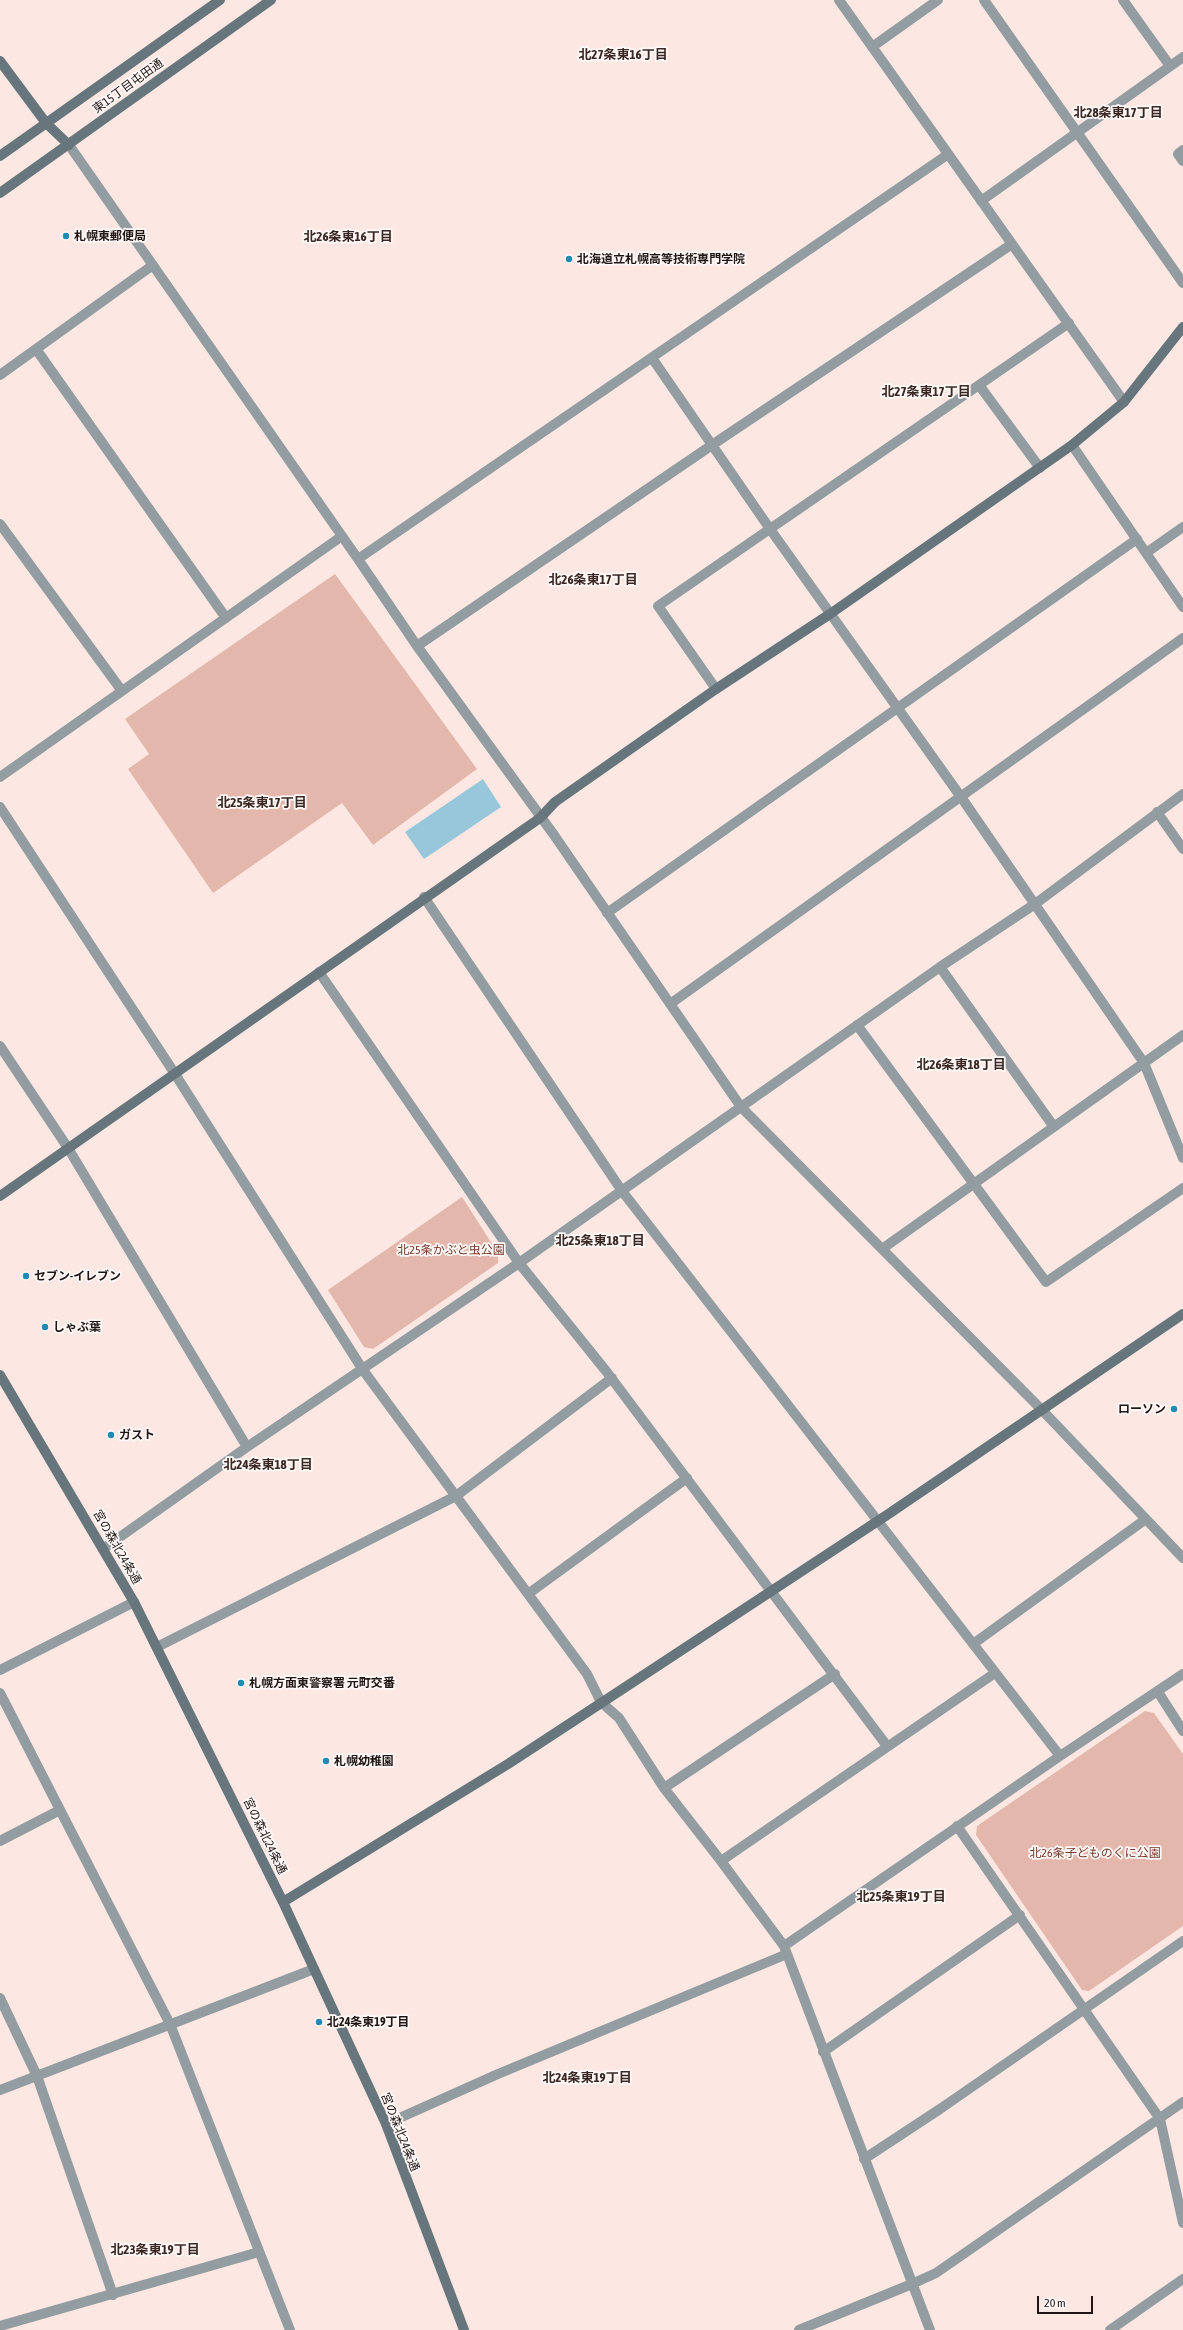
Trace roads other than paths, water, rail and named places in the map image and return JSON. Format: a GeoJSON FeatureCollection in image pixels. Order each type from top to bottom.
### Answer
{"type":"FeatureCollection","features":[{"type":"Feature","properties":{"kind":"street","name":"東15丁目屯田通"},"geometry":{"type":"LineString","coordinates":[[0,156],[220,0]]}},
{"type":"Feature","properties":{"kind":"street","name":"東15丁目屯田通"},"geometry":{"type":"LineString","coordinates":[[0,194],[271,0]]}},
{"type":"Feature","properties":{"kind":"street"},"geometry":{"type":"LineString","coordinates":[[839,0],[947,155],[1069,323],[1124,402]]}},
{"type":"Feature","properties":{"kind":"street"},"geometry":{"type":"LineString","coordinates":[[872,47],[938,0]]}},
{"type":"Feature","properties":{"kind":"street"},"geometry":{"type":"LineString","coordinates":[[984,0],[1076,133],[1183,283]]}},
{"type":"Feature","properties":{"kind":"street"},"geometry":{"type":"LineString","coordinates":[[1123,0],[1170,66]]}},
{"type":"Feature","properties":{"kind":"street"},"geometry":{"type":"LineString","coordinates":[[981,201],[1183,57]]}},
{"type":"Feature","properties":{"kind":"street"},"geometry":{"type":"LineString","coordinates":[[0,61],[46,123],[69,145],[417,646],[554,836],[741,1107],[1042,1410],[1183,1558]]}},
{"type":"Feature","properties":{"kind":"street"},"geometry":{"type":"LineString","coordinates":[[1183,150],[1178,154],[1183,161]]}},
{"type":"Feature","properties":{"kind":"street"},"geometry":{"type":"LineString","coordinates":[[358,559],[947,155]]}},
{"type":"Feature","properties":{"kind":"street"},"geometry":{"type":"LineString","coordinates":[[417,646],[712,445],[1012,244]]}},
{"type":"Feature","properties":{"kind":"street"},"geometry":{"type":"LineString","coordinates":[[0,375],[153,264]]}},
{"type":"Feature","properties":{"kind":"street"},"geometry":{"type":"LineString","coordinates":[[716,689],[658,606],[1069,323]]}},
{"type":"Feature","properties":{"kind":"street"},"geometry":{"type":"LineString","coordinates":[[0,1196],[424,897],[540,818],[555,802],[716,689],[830,614],[1072,445],[1124,402],[1183,327]]}},
{"type":"Feature","properties":{"kind":"street"},"geometry":{"type":"LineString","coordinates":[[36,349],[226,618]]}},
{"type":"Feature","properties":{"kind":"street"},"geometry":{"type":"LineString","coordinates":[[652,358],[770,529],[961,796],[1144,1063],[1183,1158]]}},
{"type":"Feature","properties":{"kind":"street"},"geometry":{"type":"LineString","coordinates":[[979,385],[1040,468]]}},
{"type":"Feature","properties":{"kind":"street"},"geometry":{"type":"LineString","coordinates":[[1072,445],[1183,607]]}},
{"type":"Feature","properties":{"kind":"street"},"geometry":{"type":"LineString","coordinates":[[0,524],[122,691]]}},
{"type":"Feature","properties":{"kind":"street"},"geometry":{"type":"LineString","coordinates":[[1146,553],[1183,527]]}},
{"type":"Feature","properties":{"kind":"street"},"geometry":{"type":"LineString","coordinates":[[0,777],[342,536]]}},
{"type":"Feature","properties":{"kind":"street"},"geometry":{"type":"LineString","coordinates":[[607,913],[1137,539]]}},
{"type":"Feature","properties":{"kind":"street"},"geometry":{"type":"LineString","coordinates":[[670,1004],[1183,638]]}},
{"type":"Feature","properties":{"kind":"street"},"geometry":{"type":"LineString","coordinates":[[103,1549],[247,1447],[363,1370],[622,1191],[940,967],[1035,904],[1183,794]]}},
{"type":"Feature","properties":{"kind":"street"},"geometry":{"type":"LineString","coordinates":[[0,807],[175,1074],[363,1370],[588,1674],[601,1702],[619,1718],[664,1788],[721,1861],[785,1950],[822,2052],[930,2330]]}},
{"type":"Feature","properties":{"kind":"street"},"geometry":{"type":"LineString","coordinates":[[1157,812],[1183,849]]}},
{"type":"Feature","properties":{"kind":"street"},"geometry":{"type":"LineString","coordinates":[[424,897],[622,1191],[1060,1756]]}},
{"type":"Feature","properties":{"kind":"street"},"geometry":{"type":"LineString","coordinates":[[940,967],[1054,1126]]}},
{"type":"Feature","properties":{"kind":"street"},"geometry":{"type":"LineString","coordinates":[[319,972],[518,1263],[612,1378],[835,1674],[887,1746]]}},
{"type":"Feature","properties":{"kind":"street"},"geometry":{"type":"LineString","coordinates":[[857,1025],[1046,1282],[1183,1188]]}},
{"type":"Feature","properties":{"kind":"street"},"geometry":{"type":"LineString","coordinates":[[882,1249],[1183,1035]]}},
{"type":"Feature","properties":{"kind":"street"},"geometry":{"type":"LineString","coordinates":[[0,1046],[68,1148],[247,1447]]}},
{"type":"Feature","properties":{"kind":"street"},"geometry":{"type":"LineString","coordinates":[[283,1902],[508,1764],[878,1522],[1183,1314]]}},
{"type":"Feature","properties":{"kind":"street","name":"宮の森北24条通"},"geometry":{"type":"LineString","coordinates":[[0,1375],[134,1602],[283,1902],[386,2124],[464,2330]]}},
{"type":"Feature","properties":{"kind":"street"},"geometry":{"type":"LineString","coordinates":[[157,1647],[456,1496],[612,1378]]}},
{"type":"Feature","properties":{"kind":"street"},"geometry":{"type":"LineString","coordinates":[[528,1594],[688,1478]]}},
{"type":"Feature","properties":{"kind":"street"},"geometry":{"type":"LineString","coordinates":[[973,1644],[1146,1519]]}},
{"type":"Feature","properties":{"kind":"street"},"geometry":{"type":"LineString","coordinates":[[0,1670],[134,1602]]}},
{"type":"Feature","properties":{"kind":"street"},"geometry":{"type":"LineString","coordinates":[[721,1861],[995,1673]]}},
{"type":"Feature","properties":{"kind":"street"},"geometry":{"type":"LineString","coordinates":[[664,1788],[835,1674]]}},
{"type":"Feature","properties":{"kind":"street"},"geometry":{"type":"LineString","coordinates":[[386,2124],[785,1950],[957,1826],[1183,1674]]}},
{"type":"Feature","properties":{"kind":"street"},"geometry":{"type":"LineString","coordinates":[[1158,1692],[1183,1731]]}},
{"type":"Feature","properties":{"kind":"street"},"geometry":{"type":"LineString","coordinates":[[0,1693],[170,2024],[290,2330]]}},
{"type":"Feature","properties":{"kind":"street"},"geometry":{"type":"LineString","coordinates":[[0,1841],[60,1810]]}},
{"type":"Feature","properties":{"kind":"street"},"geometry":{"type":"LineString","coordinates":[[957,1826],[1160,2119],[1183,2223]]}},
{"type":"Feature","properties":{"kind":"street"},"geometry":{"type":"LineString","coordinates":[[822,2052],[1020,1915]]}},
{"type":"Feature","properties":{"kind":"street"},"geometry":{"type":"LineString","coordinates":[[864,2159],[1183,1941]]}},
{"type":"Feature","properties":{"kind":"street"},"geometry":{"type":"LineString","coordinates":[[0,2090],[314,1969]]}},
{"type":"Feature","properties":{"kind":"street"},"geometry":{"type":"LineString","coordinates":[[0,1998],[37,2076],[113,2295]]}},
{"type":"Feature","properties":{"kind":"street"},"geometry":{"type":"LineString","coordinates":[[800,2330],[912,2284],[936,2272],[1183,2102]]}},
{"type":"Feature","properties":{"kind":"street"},"geometry":{"type":"LineString","coordinates":[[0,2326],[113,2295],[259,2252]]}},
{"type":"Feature","properties":{"kind":"street"},"geometry":{"type":"LineString","coordinates":[[1110,2330],[1183,2279]]}},
{"type":"Feature","properties":{"kind":"water"},"geometry":{"type":"Polygon","coordinates":[[[483,779],[501,807],[424,859],[405,832],[483,779]]]}},
{"type":"Feature","properties":{"kind":"place","name":"札幌東郵便局"},"geometry":{"type":"Point","coordinates":[66,236]}},
{"type":"Feature","properties":{"kind":"place","name":"北海道立札幌高等技術専門学院"},"geometry":{"type":"Point","coordinates":[569,259]}},
{"type":"Feature","properties":{"kind":"place","name":"セブン-イレブン"},"geometry":{"type":"Point","coordinates":[26,1276]}},
{"type":"Feature","properties":{"kind":"place","name":"しゃぶ葉"},"geometry":{"type":"Point","coordinates":[45,1327]}},
{"type":"Feature","properties":{"kind":"place","name":"ローソン"},"geometry":{"type":"Point","coordinates":[1174,1409]}},
{"type":"Feature","properties":{"kind":"place","name":"ガスト"},"geometry":{"type":"Point","coordinates":[111,1435]}},
{"type":"Feature","properties":{"kind":"place","name":"札幌方面東警察署 元町交番"},"geometry":{"type":"Point","coordinates":[241,1683]}},
{"type":"Feature","properties":{"kind":"place","name":"札幌幼稚園"},"geometry":{"type":"Point","coordinates":[326,1761]}},
{"type":"Feature","properties":{"kind":"place","name":"北24条東19丁目"},"geometry":{"type":"Point","coordinates":[319,2022]}},
{"type":"Feature","properties":{"kind":"district","name":"北27条東16丁目"},"geometry":{"type":"Point","coordinates":[623,55]}},
{"type":"Feature","properties":{"kind":"district","name":"北28条東17丁目"},"geometry":{"type":"Point","coordinates":[1118,113]}},
{"type":"Feature","properties":{"kind":"district","name":"北26条東16丁目"},"geometry":{"type":"Point","coordinates":[348,237]}},
{"type":"Feature","properties":{"kind":"district","name":"北27条東17丁目"},"geometry":{"type":"Point","coordinates":[926,392]}},
{"type":"Feature","properties":{"kind":"district","name":"北26条東17丁目"},"geometry":{"type":"Point","coordinates":[593,580]}},
{"type":"Feature","properties":{"kind":"district","name":"北25条東17丁目"},"geometry":{"type":"Point","coordinates":[262,803]}},
{"type":"Feature","properties":{"kind":"district","name":"北26条東18丁目"},"geometry":{"type":"Point","coordinates":[961,1065]}},
{"type":"Feature","properties":{"kind":"district","name":"北25条東18丁目"},"geometry":{"type":"Point","coordinates":[600,1241]}},
{"type":"Feature","properties":{"kind":"district","name":"北24条東18丁目"},"geometry":{"type":"Point","coordinates":[268,1465]}},
{"type":"Feature","properties":{"kind":"district","name":"北25条東19丁目"},"geometry":{"type":"Point","coordinates":[901,1897]}},
{"type":"Feature","properties":{"kind":"district","name":"北24条東19丁目"},"geometry":{"type":"Point","coordinates":[587,2078]}},
{"type":"Feature","properties":{"kind":"district","name":"北23条東19丁目"},"geometry":{"type":"Point","coordinates":[155,2250]}},
{"type":"Feature","properties":{"kind":"park label","name":"北25条かぶと虫公園"},"geometry":{"type":"Point","coordinates":[451,1250]}},
{"type":"Feature","properties":{"kind":"park label","name":"北26条子どものくに公園"},"geometry":{"type":"Point","coordinates":[1095,1853]}}]}
